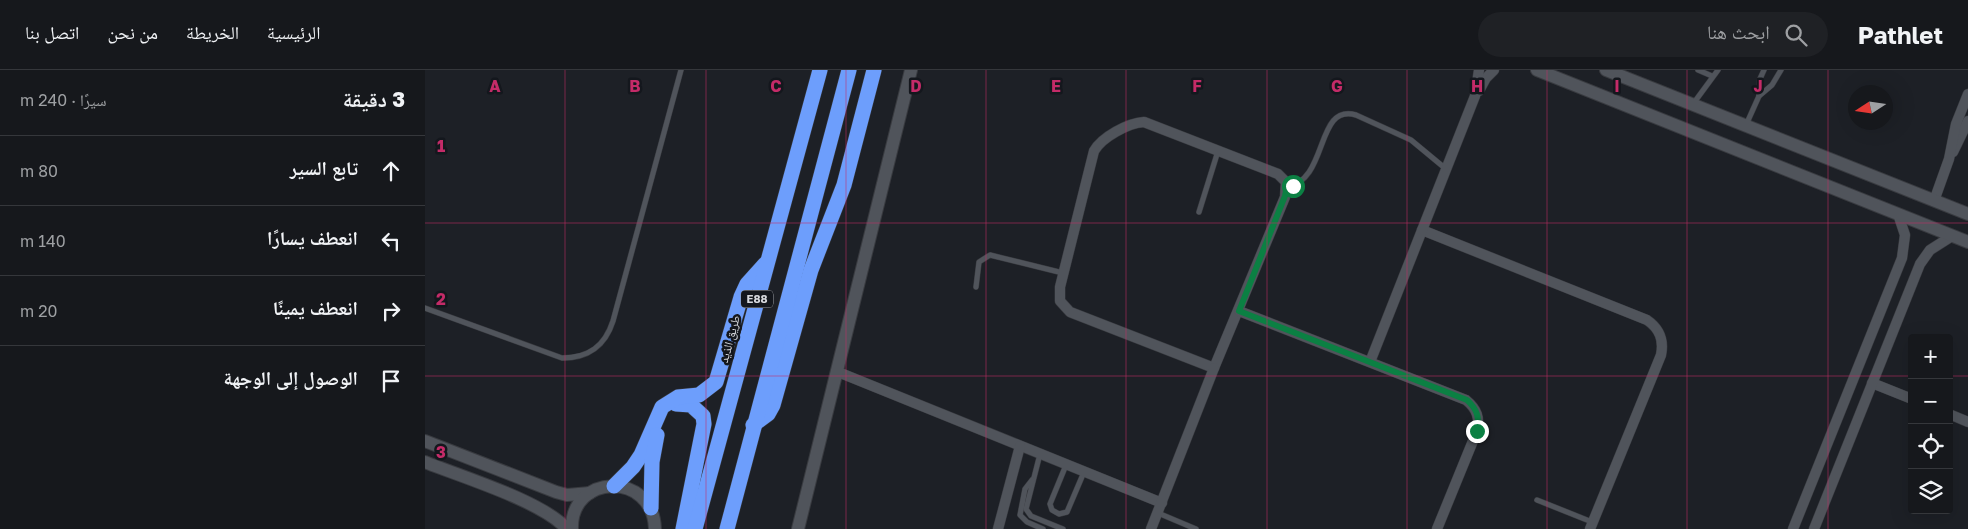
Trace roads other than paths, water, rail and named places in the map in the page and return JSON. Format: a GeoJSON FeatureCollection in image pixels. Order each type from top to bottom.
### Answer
{"type":"FeatureCollection","features":[{"type":"Feature","properties":{"kind":"highway","name":"طريق الذيد"},"geometry":{"type":"LineString","coordinates":[[695,529],[820,70]]}},
{"type":"Feature","properties":{"kind":"highway","name":"E88"},"geometry":{"type":"LineString","coordinates":[[727,529],[753,425],[849,70]]}},
{"type":"Feature","properties":{"kind":"highway"},"geometry":{"type":"LineString","coordinates":[[753,425],[768,414],[773,406],[811,270],[844,185],[874,70]]}},
{"type":"Feature","properties":{"kind":"highway"},"geometry":{"type":"LineString","coordinates":[[614,486],[641,455],[662,407],[678,397],[699,395],[716,382],[741,297],[751,278],[766,263]]}},
{"type":"Feature","properties":{"kind":"highway"},"geometry":{"type":"LineString","coordinates":[[651,508],[652,462],[663,414],[676,404],[691,405],[703,416],[705,424],[683,529]]}},
{"type":"Feature","properties":{"kind":"street"},"geometry":{"type":"LineString","coordinates":[[799,529],[911,70]]}},
{"type":"Feature","properties":{"kind":"street"},"geometry":{"type":"LineString","coordinates":[[1370,362],[1475,96],[1479,70]]}},
{"type":"Feature","properties":{"kind":"street"},"geometry":{"type":"LineString","coordinates":[[1475,96],[1494,70]]}},
{"type":"Feature","properties":{"kind":"street"},"geometry":{"type":"LineString","coordinates":[[1537,70],[1968,242]]}},
{"type":"Feature","properties":{"kind":"street"},"geometry":{"type":"LineString","coordinates":[[1606,70],[1968,214]]}},
{"type":"Feature","properties":{"kind":"street"},"geometry":{"type":"LineString","coordinates":[[1949,159],[1956,124],[1968,94]]}},
{"type":"Feature","properties":{"kind":"street"},"geometry":{"type":"LineString","coordinates":[[1934,201],[1949,159],[1968,121]]}},
{"type":"Feature","properties":{"kind":"street"},"geometry":{"type":"LineString","coordinates":[[1151,529],[1287,187],[1283,177],[1278,174],[1144,122],[1134,123],[1100,142],[1094,151],[1063,274],[1059,293],[1060,301],[1065,310],[1214,368]]}},
{"type":"Feature","properties":{"kind":"street"},"geometry":{"type":"LineString","coordinates":[[1793,529],[1902,258],[1905,235],[1898,214]]}},
{"type":"Feature","properties":{"kind":"street"},"geometry":{"type":"LineString","coordinates":[[1422,230],[1647,320],[1659,332],[1662,339],[1661,355],[1591,525]]}},
{"type":"Feature","properties":{"kind":"street"},"geometry":{"type":"LineString","coordinates":[[1814,529],[1920,264],[1930,250],[1952,236]]}},
{"type":"Feature","properties":{"kind":"street"},"geometry":{"type":"LineString","coordinates":[[1239,311],[1467,400],[1476,410],[1479,424],[1437,529]]}},
{"type":"Feature","properties":{"kind":"street"},"geometry":{"type":"LineString","coordinates":[[838,372],[1084,472],[1160,508]]}},
{"type":"Feature","properties":{"kind":"street"},"geometry":{"type":"LineString","coordinates":[[1872,383],[1908,397]]}},
{"type":"Feature","properties":{"kind":"street"},"geometry":{"type":"LineString","coordinates":[[1953,416],[1968,422]]}},
{"type":"Feature","properties":{"kind":"street"},"geometry":{"type":"LineString","coordinates":[[425,441],[567,495],[590,493],[604,487],[614,486],[635,492],[651,508],[655,529]]}},
{"type":"Feature","properties":{"kind":"street"},"geometry":{"type":"LineString","coordinates":[[998,529],[1020,446]]}},
{"type":"Feature","properties":{"kind":"street"},"geometry":{"type":"LineString","coordinates":[[425,462],[537,507],[557,519],[567,529]]}},
{"type":"Feature","properties":{"kind":"street"},"geometry":{"type":"LineString","coordinates":[[572,529],[575,512],[581,501],[590,493]]}},
{"type":"Feature","properties":{"kind":"lane"},"geometry":{"type":"LineString","coordinates":[[425,308],[562,358],[576,358],[589,354],[601,345],[609,334],[681,70]]}},
{"type":"Feature","properties":{"kind":"lane"},"geometry":{"type":"LineString","coordinates":[[1698,70],[1712,76]]}},
{"type":"Feature","properties":{"kind":"lane"},"geometry":{"type":"LineString","coordinates":[[1692,104],[1717,70]]}},
{"type":"Feature","properties":{"kind":"lane"},"geometry":{"type":"LineString","coordinates":[[1746,126],[1759,96],[1759,81],[1764,70]]}},
{"type":"Feature","properties":{"kind":"lane"},"geometry":{"type":"LineString","coordinates":[[1759,96],[1772,85],[1781,70]]}},
{"type":"Feature","properties":{"kind":"lane"},"geometry":{"type":"LineString","coordinates":[[1287,187],[1298,184],[1307,176],[1330,124],[1337,116],[1346,113],[1356,115],[1411,140],[1446,169]]}},
{"type":"Feature","properties":{"kind":"lane"},"geometry":{"type":"LineString","coordinates":[[1199,212],[1219,150]]}},
{"type":"Feature","properties":{"kind":"lane"},"geometry":{"type":"LineString","coordinates":[[976,287],[979,262],[990,255],[1063,274]]}},
{"type":"Feature","properties":{"kind":"lane"},"geometry":{"type":"LineString","coordinates":[[1040,454],[1026,506],[1027,512],[1031,516],[1063,529]]}},
{"type":"Feature","properties":{"kind":"lane"},"geometry":{"type":"LineString","coordinates":[[1066,465],[1050,504],[1052,510],[1059,514],[1067,512],[1084,472]]}},
{"type":"Feature","properties":{"kind":"lane"},"geometry":{"type":"LineString","coordinates":[[1032,480],[1025,489],[1020,515],[1027,522],[1043,529]]}},
{"type":"Feature","properties":{"kind":"lane"},"geometry":{"type":"LineString","coordinates":[[1537,500],[1591,525]]}},
{"type":"Feature","properties":{"kind":"lane"},"geometry":{"type":"LineString","coordinates":[[1160,508],[1196,529]]}}]}
